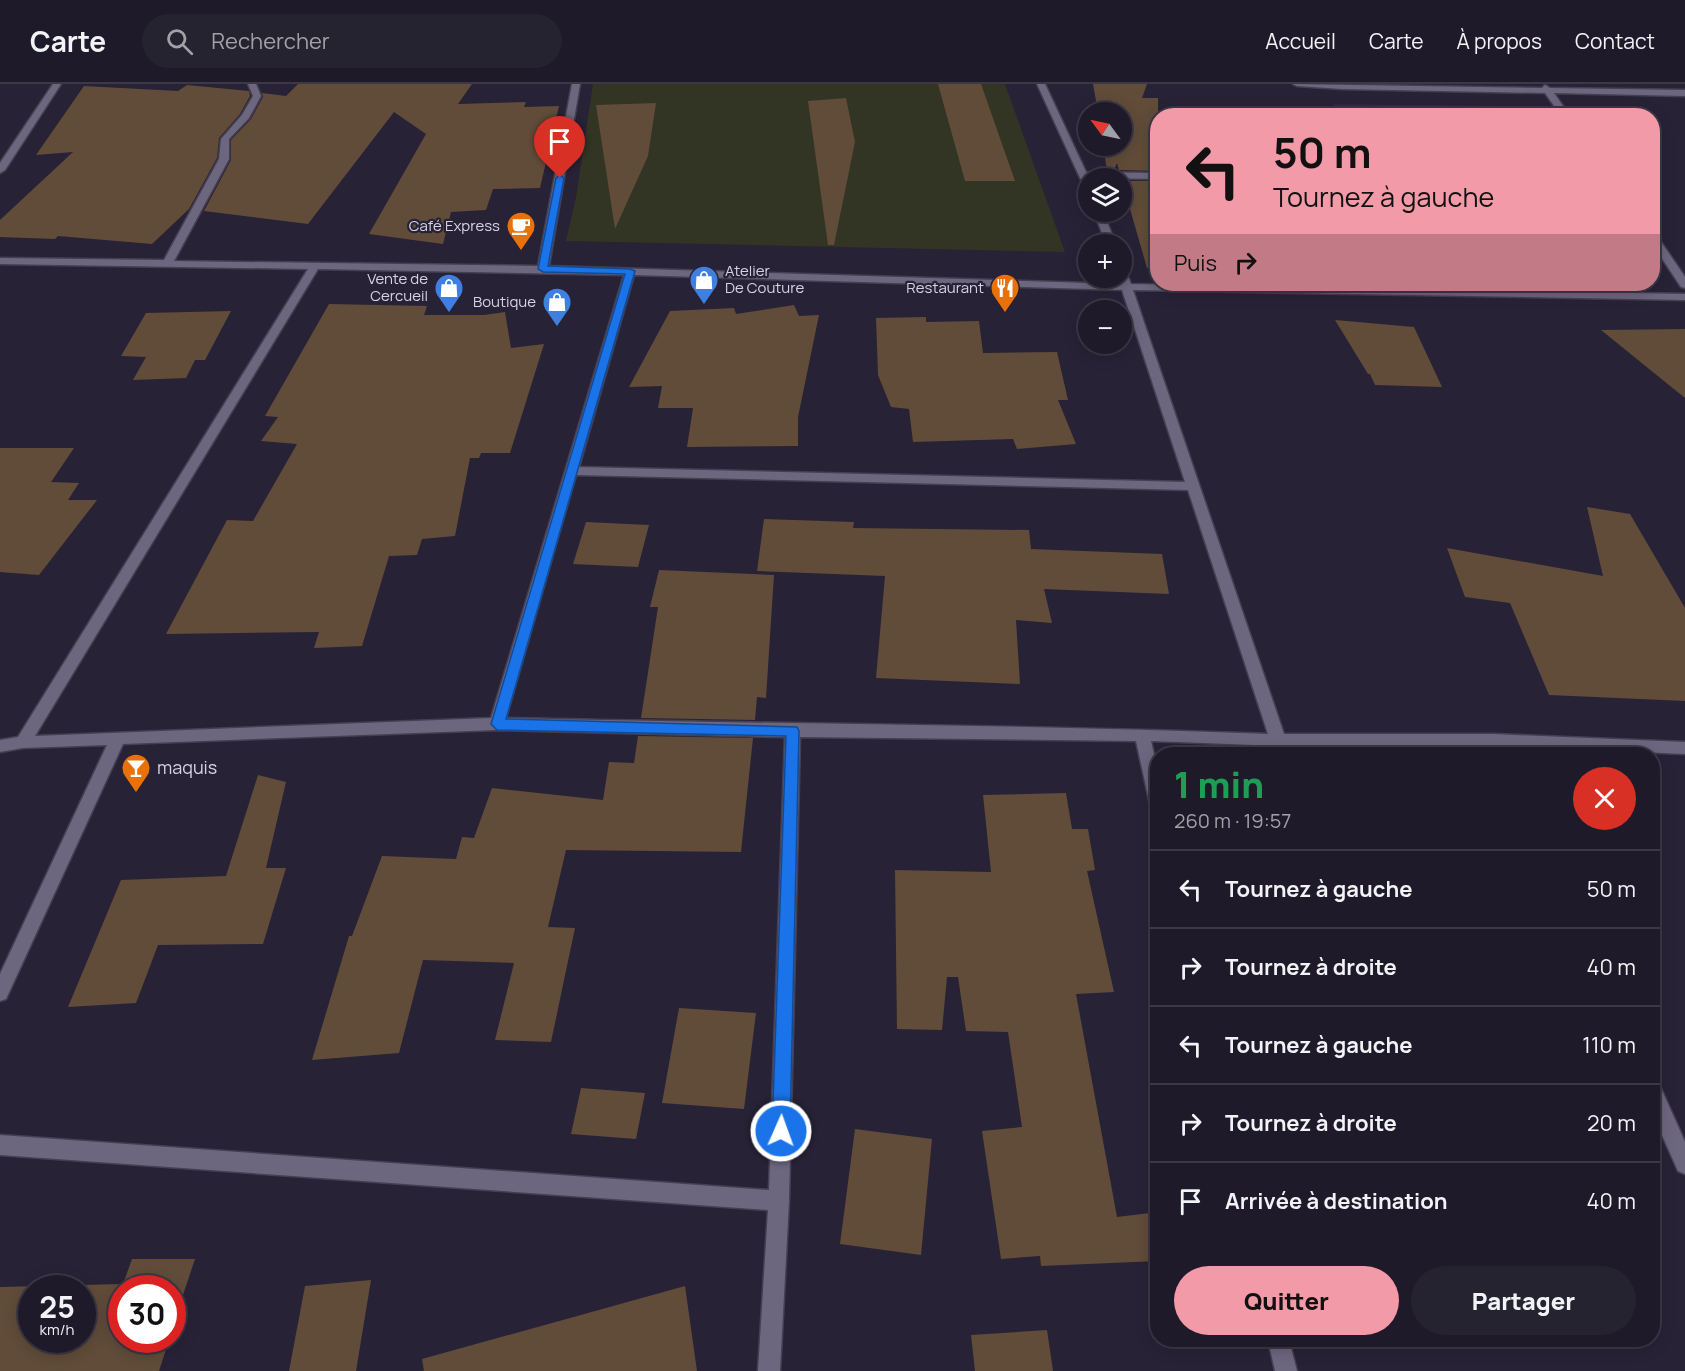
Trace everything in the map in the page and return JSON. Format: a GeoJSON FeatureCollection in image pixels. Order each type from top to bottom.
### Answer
{"type":"FeatureCollection","features":[{"type":"Feature","properties":{"kind":"street"},"geometry":{"type":"LineString","coordinates":[[0,170],[57,84]]}},
{"type":"Feature","properties":{"kind":"street"},"geometry":{"type":"LineString","coordinates":[[167,264],[224,159],[225,139],[246,116],[256,96],[252,84]]}},
{"type":"Feature","properties":{"kind":"street"},"geometry":{"type":"LineString","coordinates":[[543,269],[576,84]]}},
{"type":"Feature","properties":{"kind":"street"},"geometry":{"type":"LineString","coordinates":[[1041,84],[1080,168]]}},
{"type":"Feature","properties":{"kind":"street"},"geometry":{"type":"LineString","coordinates":[[1297,84],[1685,93]]}},
{"type":"Feature","properties":{"kind":"street"},"geometry":{"type":"LineString","coordinates":[[1546,88],[1560,108]]}},
{"type":"Feature","properties":{"kind":"street"},"geometry":{"type":"LineString","coordinates":[[1132,176],[1150,176]]}},
{"type":"Feature","properties":{"kind":"street"},"geometry":{"type":"LineString","coordinates":[[1660,248],[1685,285]]}},
{"type":"Feature","properties":{"kind":"street"},"geometry":{"type":"LineString","coordinates":[[0,261],[543,269],[1078,285]]}},
{"type":"Feature","properties":{"kind":"street"},"geometry":{"type":"LineString","coordinates":[[23,742],[315,266]]}},
{"type":"Feature","properties":{"kind":"street"},"geometry":{"type":"LineString","coordinates":[[497,724],[630,271]]}},
{"type":"Feature","properties":{"kind":"street"},"geometry":{"type":"LineString","coordinates":[[1132,287],[1150,287]]}},
{"type":"Feature","properties":{"kind":"street"},"geometry":{"type":"LineString","coordinates":[[1127,288],[1278,740]]}},
{"type":"Feature","properties":{"kind":"street"},"geometry":{"type":"LineString","coordinates":[[1350,291],[1685,297]]}},
{"type":"Feature","properties":{"kind":"street"},"geometry":{"type":"LineString","coordinates":[[571,471],[1194,486]]}},
{"type":"Feature","properties":{"kind":"street"},"geometry":{"type":"LineString","coordinates":[[0,746],[23,742],[497,724],[793,731],[1142,735],[1278,740],[1493,740],[1685,748]]}},
{"type":"Feature","properties":{"kind":"street"},"geometry":{"type":"LineString","coordinates":[[769,1371],[779,1201],[793,731]]}},
{"type":"Feature","properties":{"kind":"street"},"geometry":{"type":"LineString","coordinates":[[1142,735],[1150,770]]}},
{"type":"Feature","properties":{"kind":"street"},"geometry":{"type":"LineString","coordinates":[[0,993],[118,738]]}},
{"type":"Feature","properties":{"kind":"street"},"geometry":{"type":"LineString","coordinates":[[1493,740],[1496,747]]}},
{"type":"Feature","properties":{"kind":"street"},"geometry":{"type":"LineString","coordinates":[[1660,1109],[1685,1164]]}},
{"type":"Feature","properties":{"kind":"street"},"geometry":{"type":"LineString","coordinates":[[0,1145],[779,1201]]}},
{"type":"Feature","properties":{"kind":"street"},"geometry":{"type":"LineString","coordinates":[[1281,1347],[1286,1371]]}},
{"type":"Feature","properties":{"kind":"shaded area"},"geometry":{"type":"Polygon","coordinates":[[[1333,104],[1514,106],[1516,108],[1335,108],[1333,104]]]}},
{"type":"Feature","properties":{"kind":"green space"},"geometry":{"type":"Polygon","coordinates":[[[593,84],[1005,84],[1065,252],[566,241],[576,197],[593,84]]]}},
{"type":"Feature","properties":{"kind":"building"},"geometry":{"type":"Polygon","coordinates":[[[298,84],[472,84],[458,104],[526,102],[524,107],[559,106],[540,188],[493,189],[486,210],[451,212],[443,244],[369,234],[426,134],[394,112],[308,224],[204,211],[231,160],[231,140],[251,119],[263,97],[262,93],[286,96],[298,84]]]}},
{"type":"Feature","properties":{"kind":"building"},"geometry":{"type":"Polygon","coordinates":[[[938,84],[981,84],[1015,181],[965,181],[938,84]]]}},
{"type":"Feature","properties":{"kind":"building"},"geometry":{"type":"Polygon","coordinates":[[[1093,84],[1147,84],[1142,98],[1158,98],[1158,108],[1150,108],[1150,171],[1118,168],[1117,163],[1115,168],[1107,168],[1105,156],[1132,156],[1132,102],[1096,102],[1093,84]]]}},
{"type":"Feature","properties":{"kind":"building"},"geometry":{"type":"Polygon","coordinates":[[[187,85],[249,91],[250,96],[240,114],[219,138],[217,158],[189,209],[152,244],[58,236],[55,239],[0,237],[0,220],[73,152],[36,155],[84,86],[178,91],[187,85]]]}},
{"type":"Feature","properties":{"kind":"building"},"geometry":{"type":"Polygon","coordinates":[[[846,98],[855,142],[834,245],[828,245],[808,101],[846,98]]]}},
{"type":"Feature","properties":{"kind":"building"},"geometry":{"type":"Polygon","coordinates":[[[656,103],[648,156],[615,229],[596,105],[656,103]]]}},
{"type":"Feature","properties":{"kind":"building"},"geometry":{"type":"Polygon","coordinates":[[[1132,181],[1150,181],[1150,267],[1147,268],[1132,216],[1132,181]]]}},
{"type":"Feature","properties":{"kind":"building"},"geometry":{"type":"Polygon","coordinates":[[[329,304],[427,306],[424,315],[484,315],[505,312],[511,348],[544,344],[510,453],[481,453],[479,458],[470,458],[455,536],[422,539],[417,555],[389,556],[362,646],[314,648],[319,632],[166,634],[227,520],[253,521],[297,444],[261,441],[278,417],[265,416],[329,304]]]}},
{"type":"Feature","properties":{"kind":"building"},"geometry":{"type":"Polygon","coordinates":[[[794,305],[799,316],[819,315],[798,417],[798,446],[687,447],[693,408],[658,408],[662,386],[629,387],[670,311],[734,308],[736,314],[794,305]]]}},
{"type":"Feature","properties":{"kind":"building"},"geometry":{"type":"Polygon","coordinates":[[[231,311],[205,360],[195,360],[186,378],[133,380],[146,357],[121,356],[146,313],[231,311]]]}},
{"type":"Feature","properties":{"kind":"building"},"geometry":{"type":"Polygon","coordinates":[[[926,317],[926,322],[979,321],[983,353],[1057,352],[1068,400],[1058,400],[1076,444],[1017,449],[1013,439],[913,442],[909,409],[891,407],[878,375],[876,318],[926,317]]]}},
{"type":"Feature","properties":{"kind":"building"},"geometry":{"type":"Polygon","coordinates":[[[1335,320],[1414,327],[1442,387],[1375,385],[1335,320]]]}},
{"type":"Feature","properties":{"kind":"building"},"geometry":{"type":"Polygon","coordinates":[[[1685,329],[1685,398],[1601,330],[1685,329]]]}},
{"type":"Feature","properties":{"kind":"building"},"geometry":{"type":"Polygon","coordinates":[[[0,448],[74,448],[51,482],[79,483],[68,500],[97,500],[39,575],[0,572],[0,448]]]}},
{"type":"Feature","properties":{"kind":"building"},"geometry":{"type":"Polygon","coordinates":[[[1587,507],[1630,514],[1685,608],[1685,701],[1549,695],[1510,603],[1465,597],[1447,548],[1603,576],[1587,507]]]}},
{"type":"Feature","properties":{"kind":"building"},"geometry":{"type":"Polygon","coordinates":[[[764,519],[854,522],[853,528],[1029,530],[1031,549],[1162,554],[1169,594],[1044,589],[1052,623],[1016,620],[1020,684],[876,678],[885,576],[757,571],[764,519]]]}},
{"type":"Feature","properties":{"kind":"building"},"geometry":{"type":"Polygon","coordinates":[[[586,522],[649,525],[638,567],[573,564],[586,522]]]}},
{"type":"Feature","properties":{"kind":"building"},"geometry":{"type":"Polygon","coordinates":[[[659,570],[774,575],[766,698],[757,697],[755,720],[641,718],[658,607],[650,607],[659,570]]]}},
{"type":"Feature","properties":{"kind":"building"},"geometry":{"type":"Polygon","coordinates":[[[638,736],[753,738],[741,852],[566,850],[548,927],[575,928],[551,1042],[495,1040],[514,963],[423,960],[399,1053],[312,1060],[349,936],[352,936],[382,856],[456,859],[462,837],[474,838],[492,788],[603,800],[609,762],[634,763],[638,736]]]}},
{"type":"Feature","properties":{"kind":"building"},"geometry":{"type":"Polygon","coordinates":[[[258,775],[286,782],[266,868],[286,868],[263,944],[158,945],[136,1003],[68,1007],[121,880],[226,876],[258,775]]]}},
{"type":"Feature","properties":{"kind":"building"},"geometry":{"type":"Polygon","coordinates":[[[1066,793],[1072,829],[1088,829],[1095,870],[1087,871],[1114,992],[1076,994],[1117,1217],[1150,1213],[1150,1261],[1041,1266],[1040,1256],[1001,1259],[982,1131],[1022,1127],[1008,1032],[966,1031],[958,977],[947,977],[942,1030],[897,1029],[895,870],[991,872],[983,795],[1066,793]]]}},
{"type":"Feature","properties":{"kind":"building"},"geometry":{"type":"Polygon","coordinates":[[[679,1008],[756,1013],[744,1109],[662,1103],[679,1008]]]}},
{"type":"Feature","properties":{"kind":"building"},"geometry":{"type":"Polygon","coordinates":[[[581,1088],[645,1093],[636,1139],[571,1134],[581,1088]]]}},
{"type":"Feature","properties":{"kind":"building"},"geometry":{"type":"Polygon","coordinates":[[[855,1129],[932,1139],[921,1255],[840,1244],[855,1129]]]}},
{"type":"Feature","properties":{"kind":"building"},"geometry":{"type":"Polygon","coordinates":[[[132,1259],[195,1259],[186,1286],[186,1275],[126,1275],[132,1259]]]}},
{"type":"Feature","properties":{"kind":"building"},"geometry":{"type":"Polygon","coordinates":[[[371,1280],[356,1371],[289,1371],[305,1286],[371,1280]]]}},
{"type":"Feature","properties":{"kind":"building"},"geometry":{"type":"Polygon","coordinates":[[[108,1284],[108,1353],[165,1353],[159,1371],[0,1371],[0,1287],[18,1287],[18,1353],[96,1353],[96,1285],[108,1284]]]}},
{"type":"Feature","properties":{"kind":"building"},"geometry":{"type":"Polygon","coordinates":[[[685,1286],[697,1371],[424,1371],[422,1359],[685,1286]]]}},
{"type":"Feature","properties":{"kind":"building"},"geometry":{"type":"Polygon","coordinates":[[[1047,1330],[1053,1371],[975,1371],[971,1335],[1047,1330]]]}},
{"type":"Feature","properties":{"kind":"place","name":"Café Express"},"geometry":{"type":"Point","coordinates":[521,252]}},
{"type":"Feature","properties":{"kind":"place","name":"Atelier De Couture"},"geometry":{"type":"Point","coordinates":[704,306]}},
{"type":"Feature","properties":{"kind":"place","name":"Vente de Cercueil"},"geometry":{"type":"Point","coordinates":[449,314]}},
{"type":"Feature","properties":{"kind":"place","name":"Restaurant"},"geometry":{"type":"Point","coordinates":[1005,314]}},
{"type":"Feature","properties":{"kind":"place","name":"Boutique"},"geometry":{"type":"Point","coordinates":[557,328]}},
{"type":"Feature","properties":{"kind":"place","name":"maquis"},"geometry":{"type":"Point","coordinates":[136,794]}},
{"type":"Feature","properties":{"kind":"route"},"geometry":{"type":"LineString","coordinates":[[560,178],[543,269],[630,271],[497,724],[793,731],[781,1131]]}}]}
